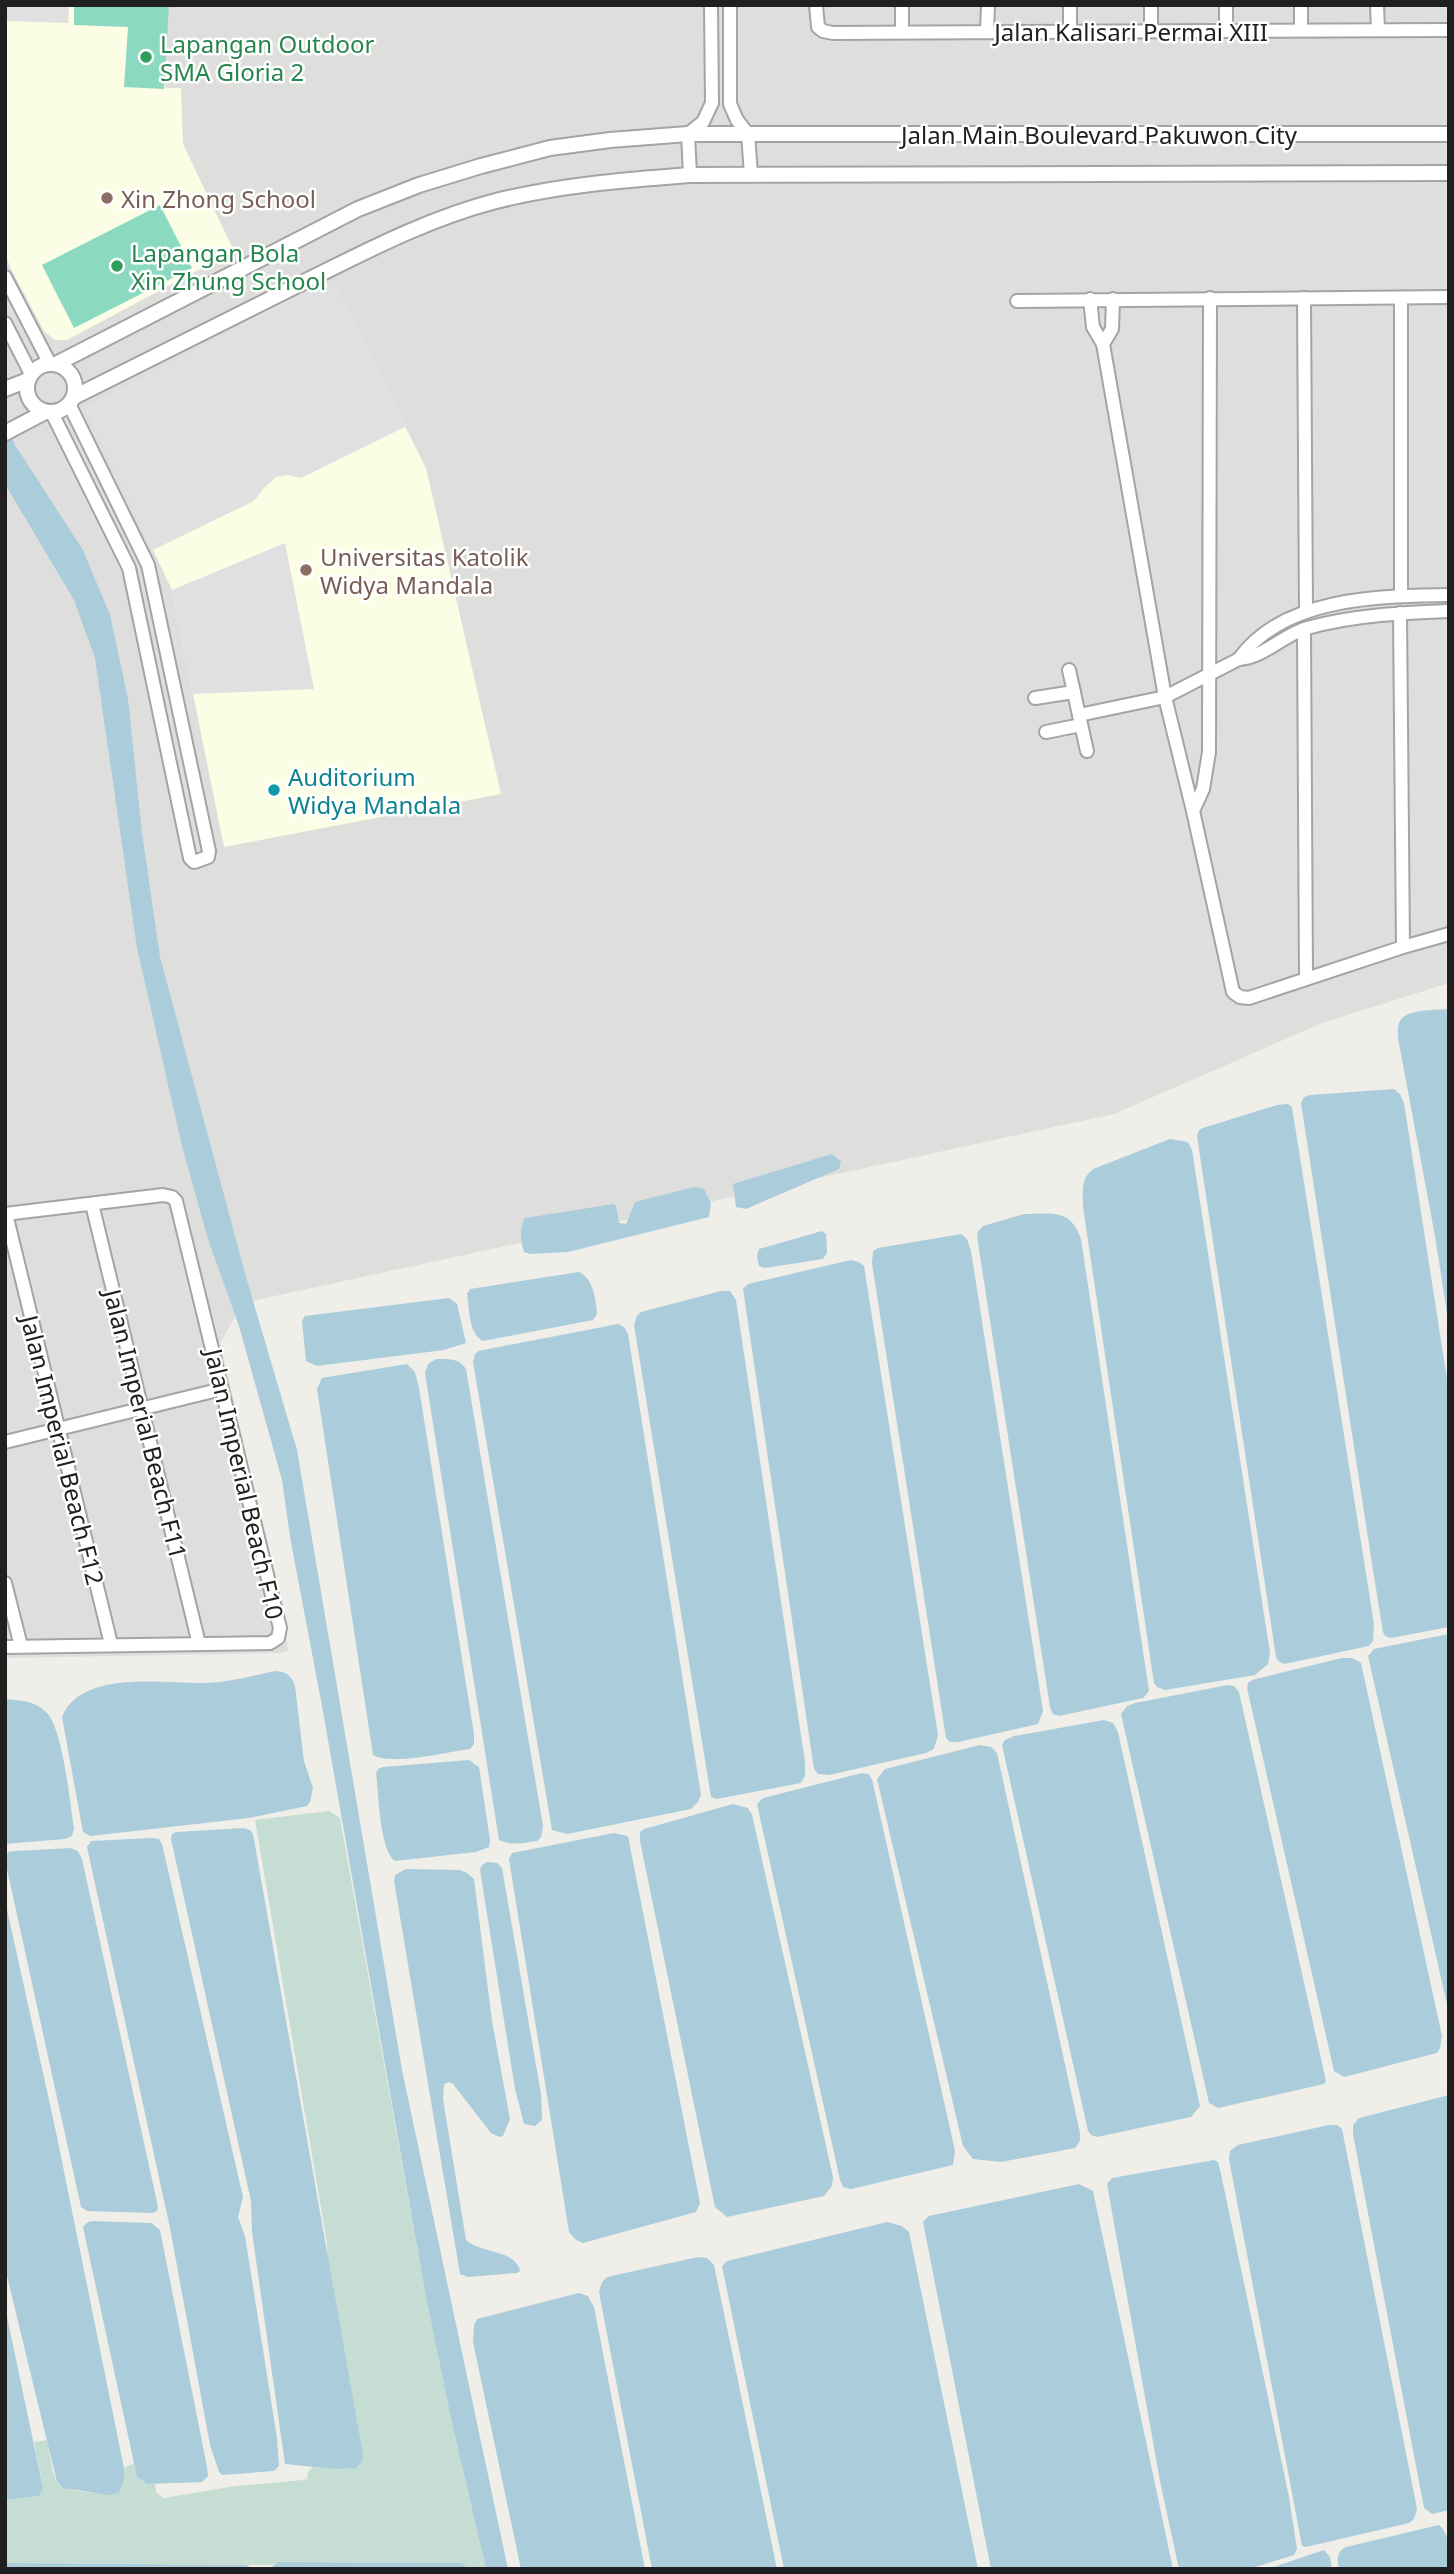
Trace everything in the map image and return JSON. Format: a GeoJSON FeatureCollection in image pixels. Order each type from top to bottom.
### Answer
{"type":"FeatureCollection","features":[{"type":"Feature","properties":{"kind":"street"},"geometry":{"type":"LineString","coordinates":[[690,175],[688,134],[703,122],[712,103],[711,5]]}},
{"type":"Feature","properties":{"kind":"street"},"geometry":{"type":"LineString","coordinates":[[730,5],[730,104],[737,120],[748,134],[751,174]]}},
{"type":"Feature","properties":{"kind":"street","name":"Jalan Kalisari Permai XIII"},"geometry":{"type":"LineString","coordinates":[[816,5],[816,24],[819,29],[833,33],[1449,30]]}},
{"type":"Feature","properties":{"kind":"street"},"geometry":{"type":"LineString","coordinates":[[902,5],[902,32]]}},
{"type":"Feature","properties":{"kind":"street"},"geometry":{"type":"LineString","coordinates":[[988,5],[988,31]]}},
{"type":"Feature","properties":{"kind":"street"},"geometry":{"type":"LineString","coordinates":[[1070,5],[1070,31]]}},
{"type":"Feature","properties":{"kind":"street"},"geometry":{"type":"LineString","coordinates":[[1151,5],[1151,30]]}},
{"type":"Feature","properties":{"kind":"street"},"geometry":{"type":"LineString","coordinates":[[1226,5],[1226,30]]}},
{"type":"Feature","properties":{"kind":"street"},"geometry":{"type":"LineString","coordinates":[[1301,5],[1301,30]]}},
{"type":"Feature","properties":{"kind":"street"},"geometry":{"type":"LineString","coordinates":[[1377,5],[1378,30]]}},
{"type":"Feature","properties":{"kind":"street"},"geometry":{"type":"LineString","coordinates":[[712,103],[730,104]]}},
{"type":"Feature","properties":{"kind":"street","name":"Jalan Main Boulevard Pakuwon City"},"geometry":{"type":"LineString","coordinates":[[53,364],[358,209],[419,185],[550,148],[688,134],[1449,134]]}},
{"type":"Feature","properties":{"kind":"street","name":"Jalan Main Boulevard Pakuwon City"},"geometry":{"type":"LineString","coordinates":[[71,401],[374,247],[436,221],[494,202],[554,188],[615,180],[690,175],[1449,173]]}},
{"type":"Feature","properties":{"kind":"street"},"geometry":{"type":"LineString","coordinates":[[5,276],[53,364],[71,374],[75,385],[71,401],[61,411],[48,413],[5,433]]}},
{"type":"Feature","properties":{"kind":"street"},"geometry":{"type":"LineString","coordinates":[[1017,301],[1449,297]]}},
{"type":"Feature","properties":{"kind":"street"},"geometry":{"type":"LineString","coordinates":[[1193,811],[1201,797],[1208,767],[1210,298]]}},
{"type":"Feature","properties":{"kind":"street"},"geometry":{"type":"LineString","coordinates":[[1304,298],[1306,611]]}},
{"type":"Feature","properties":{"kind":"street"},"geometry":{"type":"LineString","coordinates":[[1401,298],[1401,596]]}},
{"type":"Feature","properties":{"kind":"street"},"geometry":{"type":"LineString","coordinates":[[1090,299],[1093,327],[1103,344],[1165,697],[1233,992],[1240,997],[1249,998],[1306,977],[1449,934]]}},
{"type":"Feature","properties":{"kind":"street"},"geometry":{"type":"LineString","coordinates":[[1103,344],[1112,329],[1113,299]]}},
{"type":"Feature","properties":{"kind":"street"},"geometry":{"type":"LineString","coordinates":[[5,323],[29,377],[26,387],[29,400],[48,413],[129,568],[190,858],[194,862],[208,856],[209,851],[148,565],[71,401]]}},
{"type":"Feature","properties":{"kind":"street"},"geometry":{"type":"LineString","coordinates":[[5,389],[29,377],[39,367],[53,364]]}},
{"type":"Feature","properties":{"kind":"street"},"geometry":{"type":"LineString","coordinates":[[1046,732],[1165,697],[1238,659],[1263,635],[1306,611],[1348,601],[1449,595]]}},
{"type":"Feature","properties":{"kind":"street"},"geometry":{"type":"LineString","coordinates":[[1238,659],[1252,659],[1272,645],[1304,629],[1349,618],[1400,612],[1449,611]]}},
{"type":"Feature","properties":{"kind":"street"},"geometry":{"type":"LineString","coordinates":[[1400,612],[1403,947]]}},
{"type":"Feature","properties":{"kind":"street"},"geometry":{"type":"LineString","coordinates":[[1304,629],[1306,977]]}},
{"type":"Feature","properties":{"kind":"street"},"geometry":{"type":"LineString","coordinates":[[147,652],[166,647]]}},
{"type":"Feature","properties":{"kind":"street"},"geometry":{"type":"LineString","coordinates":[[1069,670],[1087,751]]}},
{"type":"Feature","properties":{"kind":"street"},"geometry":{"type":"LineString","coordinates":[[1035,698],[1074,692]]}},
{"type":"Feature","properties":{"kind":"street","name":"Jalan Imperial Beach F10"},"geometry":{"type":"LineString","coordinates":[[5,1647],[270,1643],[275,1641],[280,1633],[178,1207],[172,1196],[163,1195],[92,1205]]}},
{"type":"Feature","properties":{"kind":"street"},"geometry":{"type":"LineString","coordinates":[[5,1214],[92,1205]]}},
{"type":"Feature","properties":{"kind":"street","name":"Jalan Imperial Beach F11"},"geometry":{"type":"LineString","coordinates":[[92,1205],[199,1644]]}},
{"type":"Feature","properties":{"kind":"street","name":"Jalan Imperial Beach F12"},"geometry":{"type":"LineString","coordinates":[[5,1214],[111,1644]]}},
{"type":"Feature","properties":{"kind":"street"},"geometry":{"type":"LineString","coordinates":[[5,1442],[222,1389]]}},
{"type":"Feature","properties":{"kind":"street"},"geometry":{"type":"LineString","coordinates":[[5,1583],[22,1646]]}},
{"type":"Feature","properties":{"kind":"shaded area"},"geometry":{"type":"Polygon","coordinates":[[[5,5],[1449,5],[1449,983],[1322,1023],[1114,1114],[243,1303],[220,1343],[280,1596],[288,1650],[282,1653],[5,1658],[5,5]]]}},
{"type":"Feature","properties":{"kind":"shaded area","name":"Xin Zhong School"},"geometry":{"type":"Polygon","coordinates":[[[5,5],[165,5],[165,88],[181,88],[183,144],[234,251],[67,340],[55,340],[44,331],[5,253],[5,5]]]}},
{"type":"Feature","properties":{"kind":"shaded area"},"geometry":{"type":"Polygon","coordinates":[[[5,5],[69,5],[68,23],[5,21],[5,5]]]}},
{"type":"Feature","properties":{"kind":"shaded area","name":"Universitas Katolik Widya Mandala"},"geometry":{"type":"Polygon","coordinates":[[[330,278],[426,468],[501,794],[224,847],[172,590],[87,409],[330,278]]]}},
{"type":"Feature","properties":{"kind":"shaded area"},"geometry":{"type":"Polygon","coordinates":[[[330,278],[405,427],[301,478],[288,475],[276,477],[254,501],[153,550],[87,409],[330,278]]]}},
{"type":"Feature","properties":{"kind":"shaded area"},"geometry":{"type":"Polygon","coordinates":[[[285,543],[314,689],[193,694],[172,590],[285,543]]]}},
{"type":"Feature","properties":{"kind":"shaded area"},"geometry":{"type":"Polygon","coordinates":[[[329,1811],[340,1818],[425,2292],[486,2569],[469,2569],[462,2563],[5,2563],[5,2500],[39,2496],[43,2488],[34,2442],[47,2440],[52,2469],[58,2484],[77,2491],[96,2493],[119,2493],[124,2481],[124,2468],[134,2463],[137,2477],[147,2484],[155,2484],[156,2492],[163,2498],[236,2486],[303,2480],[307,2479],[308,2472],[313,2467],[334,2469],[327,2243],[255,1820],[329,1811]]]}},
{"type":"Feature","properties":{"kind":"green space"},"geometry":{"type":"Polygon","coordinates":[[[74,5],[169,5],[164,89],[124,87],[128,27],[74,25],[74,5]]]}},
{"type":"Feature","properties":{"kind":"green space","name":"Lapangan Bola Xin Zhung School"},"geometry":{"type":"Polygon","coordinates":[[[160,205],[192,268],[74,328],[42,265],[160,205]]]}},
{"type":"Feature","properties":{"kind":"water"},"geometry":{"type":"Polygon","coordinates":[[[5,426],[83,550],[110,615],[128,699],[142,833],[160,957],[246,1277],[297,1450],[402,2070],[508,2569],[486,2569],[451,2419],[425,2292],[282,1480],[239,1326],[208,1239],[182,1146],[137,948],[95,658],[74,600],[5,484],[5,426]]]}},
{"type":"Feature","properties":{"kind":"water"},"geometry":{"type":"Polygon","coordinates":[[[1449,1009],[1449,1326],[1398,1038],[1398,1025],[1408,1014],[1449,1009]]]}},
{"type":"Feature","properties":{"kind":"water"},"geometry":{"type":"Polygon","coordinates":[[[1394,1089],[1404,1103],[1449,1392],[1449,1627],[1391,1638],[1383,1632],[1301,1103],[1304,1097],[1310,1095],[1394,1089]]]}},
{"type":"Feature","properties":{"kind":"water"},"geometry":{"type":"Polygon","coordinates":[[[1288,1104],[1292,1107],[1374,1624],[1373,1641],[1369,1646],[1284,1664],[1276,1657],[1197,1136],[1203,1128],[1288,1104]]]}},
{"type":"Feature","properties":{"kind":"water"},"geometry":{"type":"Polygon","coordinates":[[[1170,1139],[1188,1142],[1192,1150],[1270,1653],[1268,1664],[1255,1675],[1165,1690],[1154,1683],[1083,1207],[1083,1191],[1084,1181],[1093,1169],[1170,1139]]]}},
{"type":"Feature","properties":{"kind":"water"},"geometry":{"type":"Polygon","coordinates":[[[832,1154],[841,1161],[839,1169],[746,1209],[736,1207],[733,1184],[832,1154]]]}},
{"type":"Feature","properties":{"kind":"water"},"geometry":{"type":"Polygon","coordinates":[[[694,1187],[704,1189],[711,1203],[709,1217],[568,1252],[524,1252],[521,1230],[525,1218],[614,1204],[619,1223],[626,1224],[635,1202],[694,1187]]]}},
{"type":"Feature","properties":{"kind":"water"},"geometry":{"type":"Polygon","coordinates":[[[1024,1214],[1066,1217],[1077,1229],[1081,1239],[1149,1691],[1143,1698],[1059,1716],[1053,1714],[1050,1707],[977,1233],[983,1226],[1024,1214]]]}},
{"type":"Feature","properties":{"kind":"water"},"geometry":{"type":"Polygon","coordinates":[[[822,1231],[826,1234],[827,1253],[823,1259],[765,1268],[759,1266],[759,1249],[822,1231]]]}},
{"type":"Feature","properties":{"kind":"water"},"geometry":{"type":"Polygon","coordinates":[[[961,1234],[967,1239],[971,1251],[1043,1711],[1038,1724],[950,1742],[946,1738],[872,1263],[873,1251],[878,1248],[961,1234]]]}},
{"type":"Feature","properties":{"kind":"water"},"geometry":{"type":"Polygon","coordinates":[[[851,1260],[864,1266],[938,1735],[934,1749],[926,1753],[829,1775],[818,1774],[814,1769],[743,1289],[748,1284],[851,1260]]]}},
{"type":"Feature","properties":{"kind":"water"},"geometry":{"type":"Polygon","coordinates":[[[579,1272],[588,1279],[593,1290],[597,1314],[593,1320],[483,1341],[475,1333],[470,1320],[467,1294],[470,1289],[579,1272]]]}},
{"type":"Feature","properties":{"kind":"water"},"geometry":{"type":"Polygon","coordinates":[[[730,1291],[736,1300],[805,1776],[801,1783],[717,1799],[711,1797],[634,1325],[641,1312],[730,1291]]]}},
{"type":"Feature","properties":{"kind":"water"},"geometry":{"type":"Polygon","coordinates":[[[449,1298],[457,1304],[466,1343],[444,1350],[317,1366],[306,1361],[302,1321],[305,1316],[449,1298]]]}},
{"type":"Feature","properties":{"kind":"water"},"geometry":{"type":"Polygon","coordinates":[[[618,1324],[624,1327],[628,1334],[701,1795],[691,1809],[567,1834],[552,1830],[473,1362],[478,1351],[618,1324]]]}},
{"type":"Feature","properties":{"kind":"water"},"geometry":{"type":"Polygon","coordinates":[[[436,1359],[457,1361],[466,1369],[543,1826],[541,1837],[537,1841],[513,1843],[499,1840],[425,1373],[428,1364],[436,1359]]]}},
{"type":"Feature","properties":{"kind":"water"},"geometry":{"type":"Polygon","coordinates":[[[407,1364],[415,1372],[419,1388],[474,1744],[470,1749],[393,1759],[373,1755],[317,1389],[322,1378],[407,1364]]]}},
{"type":"Feature","properties":{"kind":"water"},"geometry":{"type":"Polygon","coordinates":[[[1449,1634],[1449,2013],[1368,1656],[1374,1649],[1449,1634]]]}},
{"type":"Feature","properties":{"kind":"water"},"geometry":{"type":"Polygon","coordinates":[[[1342,1658],[1352,1658],[1361,1663],[1442,2036],[1437,2053],[1344,2077],[1334,2071],[1247,1688],[1252,1680],[1342,1658]]]}},
{"type":"Feature","properties":{"kind":"water"},"geometry":{"type":"Polygon","coordinates":[[[275,1671],[288,1675],[295,1686],[304,1761],[313,1788],[307,1806],[249,1818],[90,1836],[83,1832],[62,1717],[72,1702],[105,1685],[125,1682],[215,1682],[275,1671]]]}},
{"type":"Feature","properties":{"kind":"water"},"geometry":{"type":"Polygon","coordinates":[[[1234,1686],[1239,1692],[1326,2081],[1324,2084],[1218,2108],[1209,2103],[1121,1714],[1127,1706],[1135,1703],[1234,1686]]]}},
{"type":"Feature","properties":{"kind":"water"},"geometry":{"type":"Polygon","coordinates":[[[5,1699],[37,1705],[52,1721],[65,1767],[74,1829],[72,1836],[65,1839],[5,1844],[5,1699]]]}},
{"type":"Feature","properties":{"kind":"water"},"geometry":{"type":"Polygon","coordinates":[[[1104,1720],[1113,1723],[1118,1732],[1200,2106],[1191,2117],[1097,2137],[1088,2131],[1002,1745],[1005,1740],[1014,1736],[1104,1720]]]}},
{"type":"Feature","properties":{"kind":"water"},"geometry":{"type":"Polygon","coordinates":[[[980,1745],[991,1747],[997,1753],[1080,2133],[1080,2141],[1075,2148],[1001,2162],[973,2159],[963,2146],[877,1779],[885,1769],[980,1745]]]}},
{"type":"Feature","properties":{"kind":"water"},"geometry":{"type":"Polygon","coordinates":[[[469,1760],[479,1767],[489,1847],[476,1852],[395,1861],[390,1855],[383,1833],[376,1773],[378,1769],[469,1760]]]}},
{"type":"Feature","properties":{"kind":"water"},"geometry":{"type":"Polygon","coordinates":[[[862,1773],[868,1774],[872,1779],[955,2151],[953,2165],[851,2189],[843,2187],[840,2180],[757,1804],[763,1798],[862,1773]]]}},
{"type":"Feature","properties":{"kind":"water"},"geometry":{"type":"Polygon","coordinates":[[[733,1804],[748,1808],[752,1815],[833,2177],[832,2186],[824,2196],[727,2217],[715,2207],[640,1832],[733,1804]]]}},
{"type":"Feature","properties":{"kind":"water"},"geometry":{"type":"Polygon","coordinates":[[[243,1828],[253,1834],[363,2455],[356,2468],[334,2469],[285,2464],[252,2232],[251,2201],[171,1839],[176,1832],[243,1828]]]}},
{"type":"Feature","properties":{"kind":"water"},"geometry":{"type":"Polygon","coordinates":[[[614,1833],[628,1836],[700,2203],[696,2212],[583,2243],[569,2232],[509,1859],[512,1853],[614,1833]]]}},
{"type":"Feature","properties":{"kind":"water"},"geometry":{"type":"Polygon","coordinates":[[[159,1839],[162,1844],[243,2197],[238,2217],[245,2236],[277,2438],[279,2466],[274,2471],[222,2475],[210,2445],[170,2228],[87,1847],[91,1841],[159,1839]]]}},
{"type":"Feature","properties":{"kind":"water"},"geometry":{"type":"Polygon","coordinates":[[[70,1848],[78,1851],[82,1859],[158,2207],[153,2213],[87,2211],[81,2207],[5,1860],[8,1852],[70,1848]]]}},
{"type":"Feature","properties":{"kind":"water"},"geometry":{"type":"Polygon","coordinates":[[[487,1862],[497,1863],[502,1868],[541,2094],[542,2120],[535,2126],[524,2124],[515,2089],[480,1870],[487,1862]]]}},
{"type":"Feature","properties":{"kind":"water"},"geometry":{"type":"Polygon","coordinates":[[[406,1869],[460,1870],[474,1879],[492,2021],[510,2119],[503,2136],[491,2133],[449,2082],[444,2084],[443,2099],[466,2240],[512,2259],[520,2271],[517,2273],[468,2277],[460,2274],[394,1881],[395,1875],[406,1869]]]}},
{"type":"Feature","properties":{"kind":"water"},"geometry":{"type":"Polygon","coordinates":[[[5,1900],[56,2132],[124,2468],[124,2481],[119,2493],[109,2495],[63,2488],[57,2482],[5,2268],[5,1900]]]}},
{"type":"Feature","properties":{"kind":"water"},"geometry":{"type":"Polygon","coordinates":[[[1449,2095],[1449,2510],[1432,2514],[1424,2508],[1353,2125],[1359,2118],[1449,2095]]]}},
{"type":"Feature","properties":{"kind":"water"},"geometry":{"type":"Polygon","coordinates":[[[1337,2125],[1342,2129],[1417,2509],[1414,2519],[1409,2523],[1306,2547],[1302,2546],[1229,2159],[1230,2151],[1238,2145],[1337,2125]]]}},
{"type":"Feature","properties":{"kind":"water"},"geometry":{"type":"Polygon","coordinates":[[[1214,2160],[1218,2162],[1221,2174],[1289,2497],[1297,2549],[1294,2555],[1249,2569],[1179,2569],[1160,2481],[1107,2184],[1112,2178],[1214,2160]]]}},
{"type":"Feature","properties":{"kind":"water"},"geometry":{"type":"Polygon","coordinates":[[[1079,2184],[1093,2191],[1173,2569],[991,2569],[923,2222],[929,2216],[1079,2184]]]}},
{"type":"Feature","properties":{"kind":"water"},"geometry":{"type":"Polygon","coordinates":[[[93,2221],[151,2223],[160,2230],[207,2467],[208,2476],[202,2482],[147,2484],[137,2477],[83,2227],[93,2221]]]}},
{"type":"Feature","properties":{"kind":"water"},"geometry":{"type":"Polygon","coordinates":[[[887,2222],[902,2226],[909,2232],[978,2569],[784,2569],[722,2266],[727,2261],[887,2222]]]}},
{"type":"Feature","properties":{"kind":"water"},"geometry":{"type":"Polygon","coordinates":[[[698,2257],[707,2258],[714,2265],[777,2569],[652,2569],[599,2292],[607,2277],[698,2257]]]}},
{"type":"Feature","properties":{"kind":"water"},"geometry":{"type":"Polygon","coordinates":[[[579,2293],[588,2296],[594,2307],[645,2569],[521,2569],[473,2342],[474,2325],[477,2319],[579,2293]]]}},
{"type":"Feature","properties":{"kind":"water"},"geometry":{"type":"Polygon","coordinates":[[[5,2307],[43,2488],[39,2496],[5,2500],[5,2307]]]}},
{"type":"Feature","properties":{"kind":"water"},"geometry":{"type":"Polygon","coordinates":[[[1439,2525],[1446,2534],[1449,2569],[1339,2569],[1338,2556],[1346,2547],[1439,2525]]]}},
{"type":"Feature","properties":{"kind":"water"},"geometry":{"type":"Polygon","coordinates":[[[1324,2550],[1330,2557],[1332,2569],[1268,2569],[1324,2550]]]}},
{"type":"Feature","properties":{"kind":"water"},"geometry":{"type":"Polygon","coordinates":[[[277,2562],[462,2563],[469,2569],[270,2569],[277,2562]]]}},
{"type":"Feature","properties":{"kind":"water"},"geometry":{"type":"Polygon","coordinates":[[[5,2563],[246,2565],[254,2569],[5,2569],[5,2563]]]}},
{"type":"Feature","properties":{"kind":"place","name":"Lapangan Outdoor SMA Gloria 2"},"geometry":{"type":"Point","coordinates":[146,57]}},
{"type":"Feature","properties":{"kind":"place","name":"Xin Zhong School"},"geometry":{"type":"Point","coordinates":[107,198]}},
{"type":"Feature","properties":{"kind":"place","name":"Lapangan Bola Xin Zhung School"},"geometry":{"type":"Point","coordinates":[117,266]}},
{"type":"Feature","properties":{"kind":"place","name":"Universitas Katolik Widya Mandala"},"geometry":{"type":"Point","coordinates":[306,570]}},
{"type":"Feature","properties":{"kind":"place","name":"Auditorium Widya Mandala"},"geometry":{"type":"Point","coordinates":[274,790]}}]}
